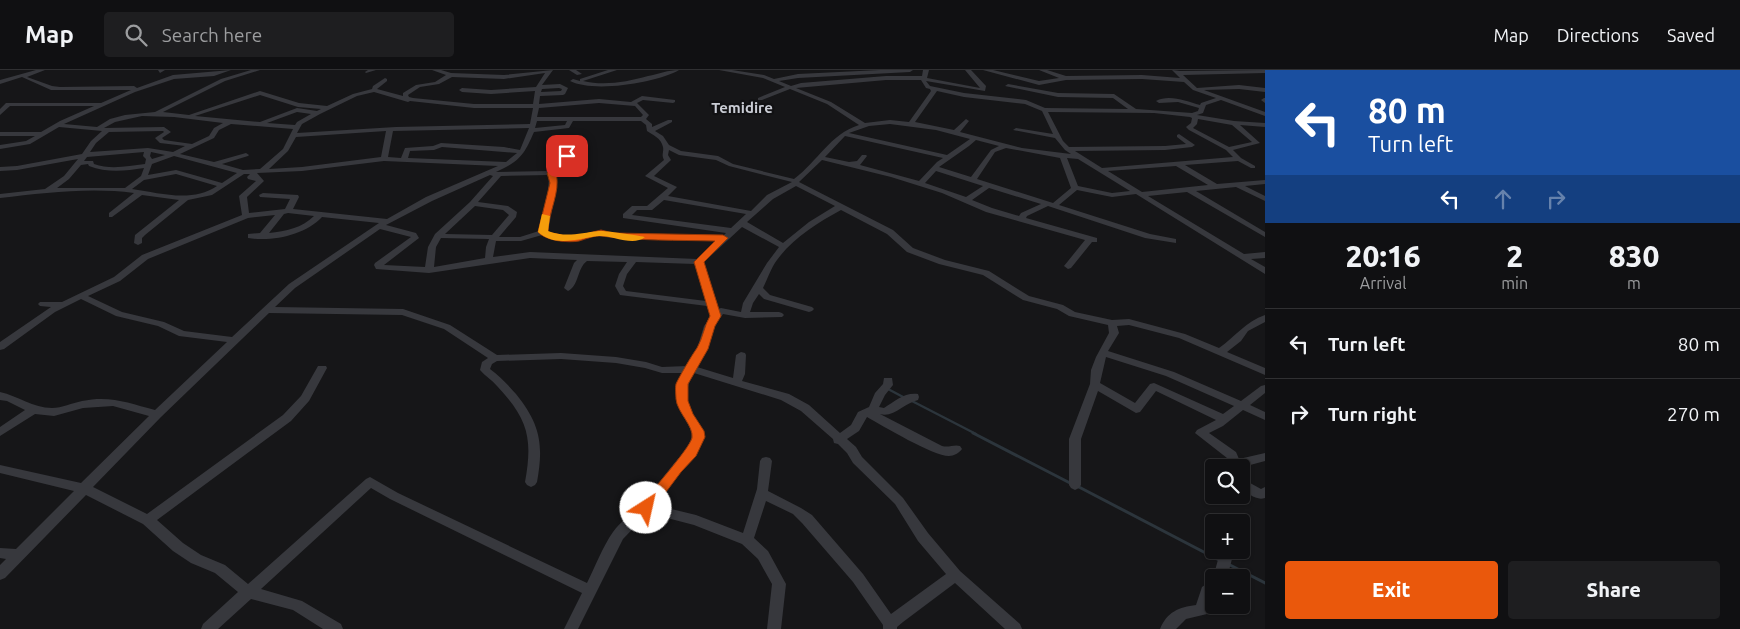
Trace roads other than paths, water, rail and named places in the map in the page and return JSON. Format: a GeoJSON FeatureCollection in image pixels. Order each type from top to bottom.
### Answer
{"type":"FeatureCollection","features":[{"type":"Feature","properties":{"kind":"street"},"geometry":{"type":"LineString","coordinates":[[0,82],[7,78],[42,70]]}},
{"type":"Feature","properties":{"kind":"street"},"geometry":{"type":"LineString","coordinates":[[162,70],[160,71],[162,73],[172,77]]}},
{"type":"Feature","properties":{"kind":"street"},"geometry":{"type":"LineString","coordinates":[[0,147],[24,144],[101,104],[139,88],[172,77],[214,74],[228,70]]}},
{"type":"Feature","properties":{"kind":"street"},"geometry":{"type":"LineString","coordinates":[[157,113],[223,80],[257,70]]}},
{"type":"Feature","properties":{"kind":"street"},"geometry":{"type":"LineString","coordinates":[[436,70],[452,75],[504,77],[550,71]]}},
{"type":"Feature","properties":{"kind":"street"},"geometry":{"type":"LineString","coordinates":[[408,100],[405,94],[412,90],[437,83],[452,75],[452,73],[463,70]]}},
{"type":"Feature","properties":{"kind":"street"},"geometry":{"type":"LineString","coordinates":[[572,70],[579,74]]}},
{"type":"Feature","properties":{"kind":"street"},"geometry":{"type":"LineString","coordinates":[[462,90],[490,92],[538,90],[563,93],[565,88],[560,86],[560,84],[591,78],[614,70]]}},
{"type":"Feature","properties":{"kind":"street"},"geometry":{"type":"LineString","coordinates":[[572,81],[594,84],[624,83],[676,70]]}},
{"type":"Feature","properties":{"kind":"street"},"geometry":{"type":"LineString","coordinates":[[722,70],[761,76],[844,111],[864,125]]}},
{"type":"Feature","properties":{"kind":"street"},"geometry":{"type":"LineString","coordinates":[[771,81],[784,75],[810,72],[910,70]]}},
{"type":"Feature","properties":{"kind":"street"},"geometry":{"type":"LineString","coordinates":[[968,70],[984,86],[977,97]]}},
{"type":"Feature","properties":{"kind":"street"},"geometry":{"type":"LineString","coordinates":[[986,70],[1039,84],[1066,78],[1142,77],[1185,80]]}},
{"type":"Feature","properties":{"kind":"street"},"geometry":{"type":"LineString","coordinates":[[1042,70],[1066,78]]}},
{"type":"Feature","properties":{"kind":"street"},"geometry":{"type":"LineString","coordinates":[[1134,70],[1142,77]]}},
{"type":"Feature","properties":{"kind":"street"},"geometry":{"type":"LineString","coordinates":[[0,574],[157,414],[265,310],[310,272],[384,223],[429,199],[493,174],[522,152],[533,125],[538,90],[550,71]]}},
{"type":"Feature","properties":{"kind":"street"},"geometry":{"type":"LineString","coordinates":[[1177,72],[1265,72]]}},
{"type":"Feature","properties":{"kind":"street"},"geometry":{"type":"LineString","coordinates":[[1177,72],[1194,89],[1265,114]]}},
{"type":"Feature","properties":{"kind":"street"},"geometry":{"type":"LineString","coordinates":[[760,99],[789,87],[926,74],[983,90]]}},
{"type":"Feature","properties":{"kind":"street"},"geometry":{"type":"LineString","coordinates":[[926,74],[925,86],[934,89],[977,97],[1026,102],[1044,110],[1134,111],[1265,125]]}},
{"type":"Feature","properties":{"kind":"street"},"geometry":{"type":"LineString","coordinates":[[24,75],[25,78],[51,88],[139,88]]}},
{"type":"Feature","properties":{"kind":"street"},"geometry":{"type":"LineString","coordinates":[[374,90],[374,87],[385,80]]}},
{"type":"Feature","properties":{"kind":"street"},"geometry":{"type":"LineString","coordinates":[[1008,86],[1058,95],[1114,96],[1134,111]]}},
{"type":"Feature","properties":{"kind":"street"},"geometry":{"type":"LineString","coordinates":[[1194,89],[1239,88],[1265,90]]}},
{"type":"Feature","properties":{"kind":"street"},"geometry":{"type":"LineString","coordinates":[[910,125],[920,109],[926,105],[934,89]]}},
{"type":"Feature","properties":{"kind":"street"},"geometry":{"type":"LineString","coordinates":[[246,216],[243,196],[260,181],[258,177],[252,177],[286,150],[299,123],[355,95],[374,90],[408,100],[476,106],[535,106],[587,101],[632,104],[637,105],[646,115],[643,119]]}},
{"type":"Feature","properties":{"kind":"street"},"geometry":{"type":"LineString","coordinates":[[189,116],[260,93],[298,105],[326,108]]}},
{"type":"Feature","properties":{"kind":"street"},"geometry":{"type":"LineString","coordinates":[[632,104],[642,98],[673,101]]}},
{"type":"Feature","properties":{"kind":"street"},"geometry":{"type":"LineString","coordinates":[[1194,116],[1201,112],[1203,104],[1220,99]]}},
{"type":"Feature","properties":{"kind":"street"},"geometry":{"type":"LineString","coordinates":[[214,100],[230,102]]}},
{"type":"Feature","properties":{"kind":"street"},"geometry":{"type":"LineString","coordinates":[[1159,101],[1178,100],[1201,107]]}},
{"type":"Feature","properties":{"kind":"street"},"geometry":{"type":"LineString","coordinates":[[0,113],[8,104],[101,104]]}},
{"type":"Feature","properties":{"kind":"street"},"geometry":{"type":"LineString","coordinates":[[844,111],[853,109]]}},
{"type":"Feature","properties":{"kind":"street"},"geometry":{"type":"LineString","coordinates":[[258,124],[297,110],[317,113]]}},
{"type":"Feature","properties":{"kind":"street"},"geometry":{"type":"LineString","coordinates":[[1044,110],[1065,153],[1075,188]]}},
{"type":"Feature","properties":{"kind":"street"},"geometry":{"type":"LineString","coordinates":[[99,128],[110,120],[123,116],[157,113],[230,122],[298,127]]}},
{"type":"Feature","properties":{"kind":"street"},"geometry":{"type":"LineString","coordinates":[[1194,116],[1194,124],[1189,127],[1191,129],[1228,149],[1239,159],[1253,167]]}},
{"type":"Feature","properties":{"kind":"street"},"geometry":{"type":"LineString","coordinates":[[533,125],[567,127],[571,119]]}},
{"type":"Feature","properties":{"kind":"street"},"geometry":{"type":"LineString","coordinates":[[404,159],[407,149],[434,148],[466,137],[571,119],[643,119],[649,124],[649,130]]}},
{"type":"Feature","properties":{"kind":"street"},"geometry":{"type":"LineString","coordinates":[[649,130],[658,128],[670,121]]}},
{"type":"Feature","properties":{"kind":"street"},"geometry":{"type":"LineString","coordinates":[[956,132],[966,121]]}},
{"type":"Feature","properties":{"kind":"street"},"geometry":{"type":"LineString","coordinates":[[79,163],[92,162],[91,165],[94,167],[112,170],[148,165],[190,145],[212,138],[216,129],[230,122]]}},
{"type":"Feature","properties":{"kind":"street"},"geometry":{"type":"LineString","coordinates":[[0,347],[63,303],[116,279],[145,257],[246,216],[285,211],[384,223],[416,238],[378,265],[379,267],[429,270],[530,255],[699,262],[770,197],[806,174],[843,134],[864,125],[885,122],[956,132],[1006,146],[1065,153],[1079,157],[1265,271]]}},
{"type":"Feature","properties":{"kind":"street"},"geometry":{"type":"LineString","coordinates":[[1228,149],[1257,143],[1234,123]]}},
{"type":"Feature","properties":{"kind":"street"},"geometry":{"type":"LineString","coordinates":[[58,125],[107,130],[164,129],[168,132],[158,138],[162,142],[190,145]]}},
{"type":"Feature","properties":{"kind":"street"},"geometry":{"type":"LineString","coordinates":[[48,190],[61,182],[107,130]]}},
{"type":"Feature","properties":{"kind":"street"},"geometry":{"type":"LineString","coordinates":[[293,135],[390,130],[466,137],[480,148],[522,152]]}},
{"type":"Feature","properties":{"kind":"street"},"geometry":{"type":"LineString","coordinates":[[384,160],[390,130]]}},
{"type":"Feature","properties":{"kind":"street"},"geometry":{"type":"LineString","coordinates":[[649,130],[661,137],[666,146],[679,153],[718,158],[731,165],[795,182],[890,232],[910,250],[942,262],[986,273],[1026,298],[1060,307],[1072,314],[1112,323],[1129,322],[1182,336],[1265,372]]}},
{"type":"Feature","properties":{"kind":"street"},"geometry":{"type":"LineString","coordinates":[[1016,130],[1058,137]]}},
{"type":"Feature","properties":{"kind":"street"},"geometry":{"type":"LineString","coordinates":[[0,134],[42,134]]}},
{"type":"Feature","properties":{"kind":"street"},"geometry":{"type":"LineString","coordinates":[[843,134],[949,157]]}},
{"type":"Feature","properties":{"kind":"street"},"geometry":{"type":"LineString","coordinates":[[1065,153],[1192,145],[1179,136]]}},
{"type":"Feature","properties":{"kind":"street"},"geometry":{"type":"LineString","coordinates":[[920,183],[935,168],[975,137]]}},
{"type":"Feature","properties":{"kind":"street"},"geometry":{"type":"LineString","coordinates":[[1253,139],[1265,140]]}},
{"type":"Feature","properties":{"kind":"street"},"geometry":{"type":"LineString","coordinates":[[666,146],[665,155],[668,160],[649,176],[673,187],[649,208],[635,208],[626,216],[732,231]]}},
{"type":"Feature","properties":{"kind":"street"},"geometry":{"type":"LineString","coordinates":[[972,179],[993,151],[1006,146]]}},
{"type":"Feature","properties":{"kind":"street"},"geometry":{"type":"LineString","coordinates":[[427,161],[434,148]]}},
{"type":"Feature","properties":{"kind":"street"},"geometry":{"type":"LineString","coordinates":[[473,164],[480,148]]}},
{"type":"Feature","properties":{"kind":"street"},"geometry":{"type":"LineString","coordinates":[[0,169],[125,150],[148,150],[174,154],[243,172],[312,168],[404,159],[473,164],[508,164]]}},
{"type":"Feature","properties":{"kind":"street"},"geometry":{"type":"LineString","coordinates":[[126,190],[142,178],[148,170],[149,158],[146,156],[148,150]]}},
{"type":"Feature","properties":{"kind":"street"},"geometry":{"type":"LineString","coordinates":[[216,164],[246,155]]}},
{"type":"Feature","properties":{"kind":"street"},"geometry":{"type":"LineString","coordinates":[[493,174],[552,173],[567,156]]}},
{"type":"Feature","properties":{"kind":"street"},"geometry":{"type":"LineString","coordinates":[[850,164],[859,163],[864,156]]}},
{"type":"Feature","properties":{"kind":"street"},"geometry":{"type":"LineString","coordinates":[[822,158],[920,183],[989,210],[1092,240],[1068,266]]}},
{"type":"Feature","properties":{"kind":"street"},"geometry":{"type":"LineString","coordinates":[[1099,170],[1138,165],[1179,165],[1239,159]]}},
{"type":"Feature","properties":{"kind":"street"},"geometry":{"type":"LineString","coordinates":[[1179,165],[1214,186]]}},
{"type":"Feature","properties":{"kind":"street"},"geometry":{"type":"LineString","coordinates":[[935,168],[1148,236],[1173,241]]}},
{"type":"Feature","properties":{"kind":"street"},"geometry":{"type":"LineString","coordinates":[[142,178],[176,172],[221,185]]}},
{"type":"Feature","properties":{"kind":"street"},"geometry":{"type":"LineString","coordinates":[[0,196],[48,190],[58,192],[126,190],[187,197],[214,196],[221,185],[243,172]]}},
{"type":"Feature","properties":{"kind":"street"},"geometry":{"type":"LineString","coordinates":[[543,232],[549,197],[554,188],[552,173]]}},
{"type":"Feature","properties":{"kind":"street"},"geometry":{"type":"LineString","coordinates":[[429,270],[432,247],[438,236],[473,204],[493,174]]}},
{"type":"Feature","properties":{"kind":"street"},"geometry":{"type":"LineString","coordinates":[[1022,219],[1024,215],[1050,205],[1075,188],[1112,196],[1189,190],[1214,186],[1238,186],[1265,182]]}},
{"type":"Feature","properties":{"kind":"street"},"geometry":{"type":"LineString","coordinates":[[967,200],[988,186]]}},
{"type":"Feature","properties":{"kind":"street"},"geometry":{"type":"LineString","coordinates":[[1238,186],[1265,198]]}},
{"type":"Feature","properties":{"kind":"street"},"geometry":{"type":"LineString","coordinates":[[1189,190],[1265,235]]}},
{"type":"Feature","properties":{"kind":"street"},"geometry":{"type":"LineString","coordinates":[[112,215],[139,193]]}},
{"type":"Feature","properties":{"kind":"street"},"geometry":{"type":"LineString","coordinates":[[262,195],[295,197],[262,236]]}},
{"type":"Feature","properties":{"kind":"street"},"geometry":{"type":"LineString","coordinates":[[138,242],[138,237],[142,232],[187,197]]}},
{"type":"Feature","properties":{"kind":"street"},"geometry":{"type":"LineString","coordinates":[[662,197],[752,212]]}},
{"type":"Feature","properties":{"kind":"street"},"geometry":{"type":"LineString","coordinates":[[473,204],[505,208],[512,212],[512,215],[494,238],[488,253],[489,260]]}},
{"type":"Feature","properties":{"kind":"street"},"geometry":{"type":"LineString","coordinates":[[745,315],[748,303],[771,263],[784,247],[807,226],[840,207]]}},
{"type":"Feature","properties":{"kind":"street"},"geometry":{"type":"LineString","coordinates":[[251,236],[295,231],[315,220],[320,215]]}},
{"type":"Feature","properties":{"kind":"street"},"geometry":{"type":"LineString","coordinates":[[742,223],[784,247]]}},
{"type":"Feature","properties":{"kind":"street"},"geometry":{"type":"LineString","coordinates":[[438,236],[521,240],[543,232],[566,238],[577,238],[601,233],[613,236],[723,238]]}},
{"type":"Feature","properties":{"kind":"street"},"geometry":{"type":"LineString","coordinates":[[1242,257],[1265,255]]}},
{"type":"Feature","properties":{"kind":"street"},"geometry":{"type":"LineString","coordinates":[[568,288],[578,263],[585,258]]}},
{"type":"Feature","properties":{"kind":"street"},"geometry":{"type":"LineString","coordinates":[[634,259],[623,274],[619,286],[623,293],[711,304]]}},
{"type":"Feature","properties":{"kind":"street"},"geometry":{"type":"LineString","coordinates":[[699,262],[715,316]]}},
{"type":"Feature","properties":{"kind":"street"},"geometry":{"type":"LineString","coordinates":[[758,288],[767,298],[809,309]]}},
{"type":"Feature","properties":{"kind":"street"},"geometry":{"type":"LineString","coordinates":[[81,296],[119,314],[161,324],[182,334],[233,340]]}},
{"type":"Feature","properties":{"kind":"street"},"geometry":{"type":"LineString","coordinates":[[43,304],[63,303]]}},
{"type":"Feature","properties":{"kind":"street"},"geometry":{"type":"LineString","coordinates":[[265,310],[403,312],[448,326],[495,358]]}},
{"type":"Feature","properties":{"kind":"street"},"geometry":{"type":"LineString","coordinates":[[571,629],[592,591],[618,535],[646,508],[696,444],[698,431],[687,414],[682,401],[682,384],[692,369],[715,316],[721,311],[745,315],[779,315]]}},
{"type":"Feature","properties":{"kind":"street"},"geometry":{"type":"LineString","coordinates":[[1220,352],[1238,340],[1245,329],[1265,318]]}},
{"type":"Feature","properties":{"kind":"street"},"geometry":{"type":"LineString","coordinates":[[1075,485],[1075,439],[1095,384],[1095,376],[1103,352],[1114,333],[1112,323]]}},
{"type":"Feature","properties":{"kind":"street"},"geometry":{"type":"LineString","coordinates":[[1103,352],[1161,371],[1265,416]]}},
{"type":"Feature","properties":{"kind":"street"},"geometry":{"type":"LineString","coordinates":[[736,383],[740,374],[741,355]]}},
{"type":"Feature","properties":{"kind":"street"},"geometry":{"type":"LineString","coordinates":[[531,482],[536,451],[529,417],[501,383],[485,370],[487,362],[495,358],[561,356],[646,364],[662,370],[692,369],[708,372],[792,401],[805,408],[838,440],[852,450],[858,460],[899,501],[924,537],[955,575],[1015,629]]}},
{"type":"Feature","properties":{"kind":"street"},"geometry":{"type":"LineString","coordinates":[[148,520],[287,418],[305,398],[322,368]]}},
{"type":"Feature","properties":{"kind":"street"},"geometry":{"type":"LineString","coordinates":[[1095,384],[1136,409],[1154,386],[1152,382],[1161,374],[1161,371]]}},
{"type":"Feature","properties":{"kind":"street"},"geometry":{"type":"LineString","coordinates":[[870,411],[880,393],[888,385],[888,380]]}},
{"type":"Feature","properties":{"kind":"street"},"geometry":{"type":"LineString","coordinates":[[1154,386],[1224,419]]}},
{"type":"Feature","properties":{"kind":"street"},"geometry":{"type":"LineString","coordinates":[[1234,459],[1232,455],[1201,433],[1224,419],[1265,388]]}},
{"type":"Feature","properties":{"kind":"street"},"geometry":{"type":"LineString","coordinates":[[0,396],[10,398],[33,410],[54,412],[83,404],[113,402],[157,414]]}},
{"type":"Feature","properties":{"kind":"street"},"geometry":{"type":"LineString","coordinates":[[838,440],[855,428],[862,415],[870,411],[886,412],[914,397]]}},
{"type":"Feature","properties":{"kind":"street"},"geometry":{"type":"LineString","coordinates":[[0,432],[33,410]]}},
{"type":"Feature","properties":{"kind":"street"},"geometry":{"type":"LineString","coordinates":[[870,411],[938,450],[950,452],[956,449]]}},
{"type":"Feature","properties":{"kind":"street"},"geometry":{"type":"LineString","coordinates":[[1250,461],[1265,457]]}},
{"type":"Feature","properties":{"kind":"street"},"geometry":{"type":"LineString","coordinates":[[748,540],[762,493],[766,461]]}},
{"type":"Feature","properties":{"kind":"street"},"geometry":{"type":"LineString","coordinates":[[0,469],[85,489],[148,520],[178,547],[196,559],[220,569],[248,592],[297,605],[336,629]]}},
{"type":"Feature","properties":{"kind":"street"},"geometry":{"type":"LineString","coordinates":[[208,629],[370,482],[394,496],[592,591]]}},
{"type":"Feature","properties":{"kind":"street"},"geometry":{"type":"LineString","coordinates":[[1250,488],[1261,495],[1265,492]]}},
{"type":"Feature","properties":{"kind":"street"},"geometry":{"type":"LineString","coordinates":[[762,493],[797,511],[807,519],[858,578],[890,627],[909,608],[938,590],[955,575]]}},
{"type":"Feature","properties":{"kind":"street"},"geometry":{"type":"LineString","coordinates":[[646,508],[696,520],[748,540],[763,555],[779,584],[774,629]]}},
{"type":"Feature","properties":{"kind":"street"},"geometry":{"type":"LineString","coordinates":[[0,553],[18,554]]}},
{"type":"Feature","properties":{"kind":"street"},"geometry":{"type":"LineString","coordinates":[[1167,629],[1182,613],[1202,610],[1205,599]]}},
{"type":"Feature","properties":{"kind":"waterway"},"geometry":{"type":"LineString","coordinates":[[888,389],[905,398]]}},
{"type":"Feature","properties":{"kind":"waterway"},"geometry":{"type":"LineString","coordinates":[[910,400],[976,434]]}},
{"type":"Feature","properties":{"kind":"waterway"},"geometry":{"type":"LineString","coordinates":[[973,433],[1070,483]]}},
{"type":"Feature","properties":{"kind":"waterway"},"geometry":{"type":"LineString","coordinates":[[1077,486],[1221,561]]}},
{"type":"Feature","properties":{"kind":"waterway"},"geometry":{"type":"LineString","coordinates":[[1228,564],[1265,583]]}},
{"type":"Feature","properties":{"kind":"district","name":"Temidire"},"geometry":{"type":"Point","coordinates":[742,108]}}]}
